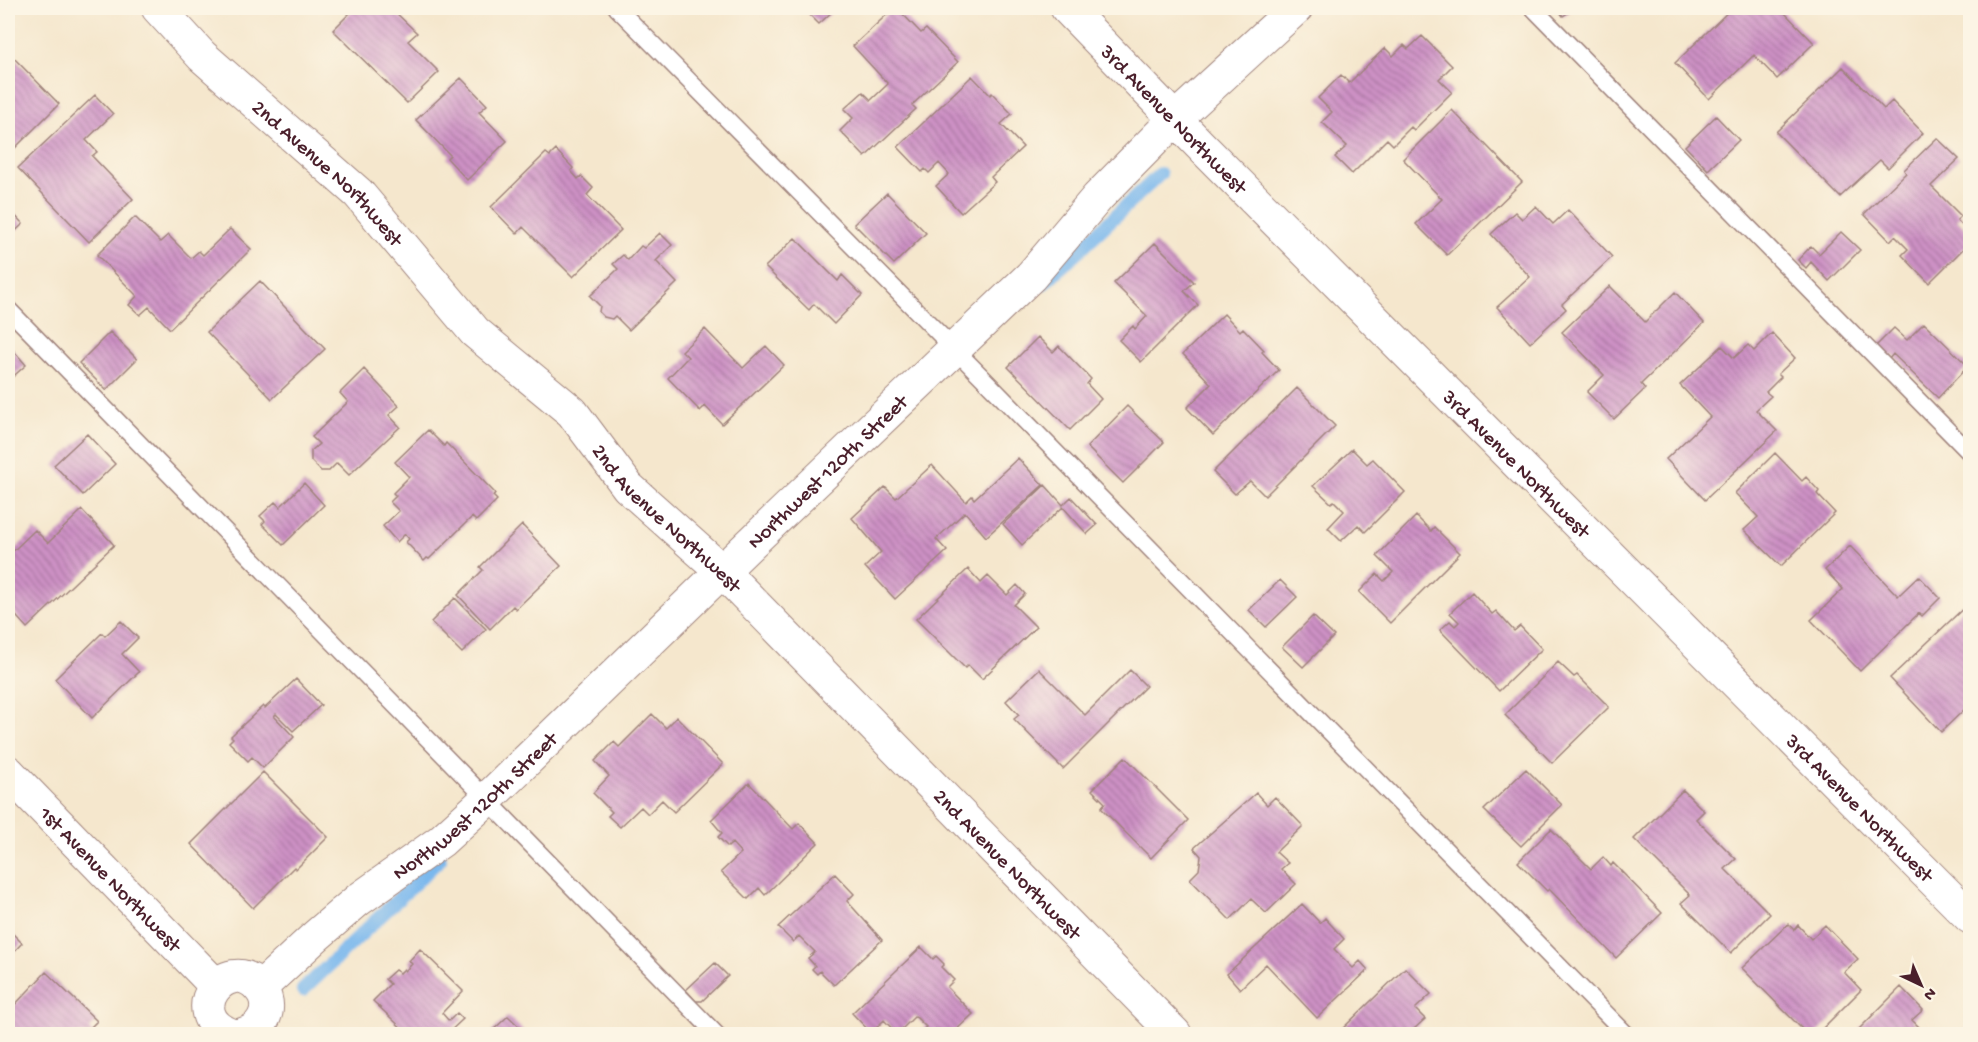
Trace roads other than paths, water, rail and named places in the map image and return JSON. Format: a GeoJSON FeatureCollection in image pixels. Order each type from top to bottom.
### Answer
{"type":"FeatureCollection","features":[{"type":"Feature","properties":{"kind":"street","name":"2nd Avenue Northwest"},"geometry":{"type":"LineString","coordinates":[[158,8],[202,56],[358,193],[475,332],[572,412],[628,487],[722,571],[1175,1035]]}},
{"type":"Feature","properties":{"kind":"street","name":"3rd Avenue Northwest"},"geometry":{"type":"LineString","coordinates":[[1067,8],[1971,916]]}},
{"type":"Feature","properties":{"kind":"street","name":"Northwest 120th Street"},"geometry":{"type":"LineString","coordinates":[[260,988],[358,900],[441,841],[487,799],[1031,276],[1098,197],[1175,119],[1296,8]]}},
{"type":"Feature","properties":{"kind":"street","name":"1st Avenue Northwest"},"geometry":{"type":"LineString","coordinates":[[8,772],[216,986]]}},
{"type":"Feature","properties":{"kind":"street"},"geometry":{"type":"LineString","coordinates":[[230,977],[239,977],[249,979],[260,988],[266,1001],[263,1019],[236,1033],[209,1016],[207,1006],[209,996],[220,981],[230,977]]}},
{"type":"Feature","properties":{"kind":"lane"},"geometry":{"type":"LineString","coordinates":[[617,8],[954,348],[1626,1035]]}},
{"type":"Feature","properties":{"kind":"lane"},"geometry":{"type":"LineString","coordinates":[[1533,8],[1971,453]]}},
{"type":"Feature","properties":{"kind":"lane"},"geometry":{"type":"LineString","coordinates":[[8,309],[716,1035]]}},
{"type":"Feature","properties":{"kind":"waterway"},"geometry":{"type":"LineString","coordinates":[[1044,283],[1160,174]]}},
{"type":"Feature","properties":{"kind":"waterway"},"geometry":{"type":"LineString","coordinates":[[303,990],[440,859]]}}]}
